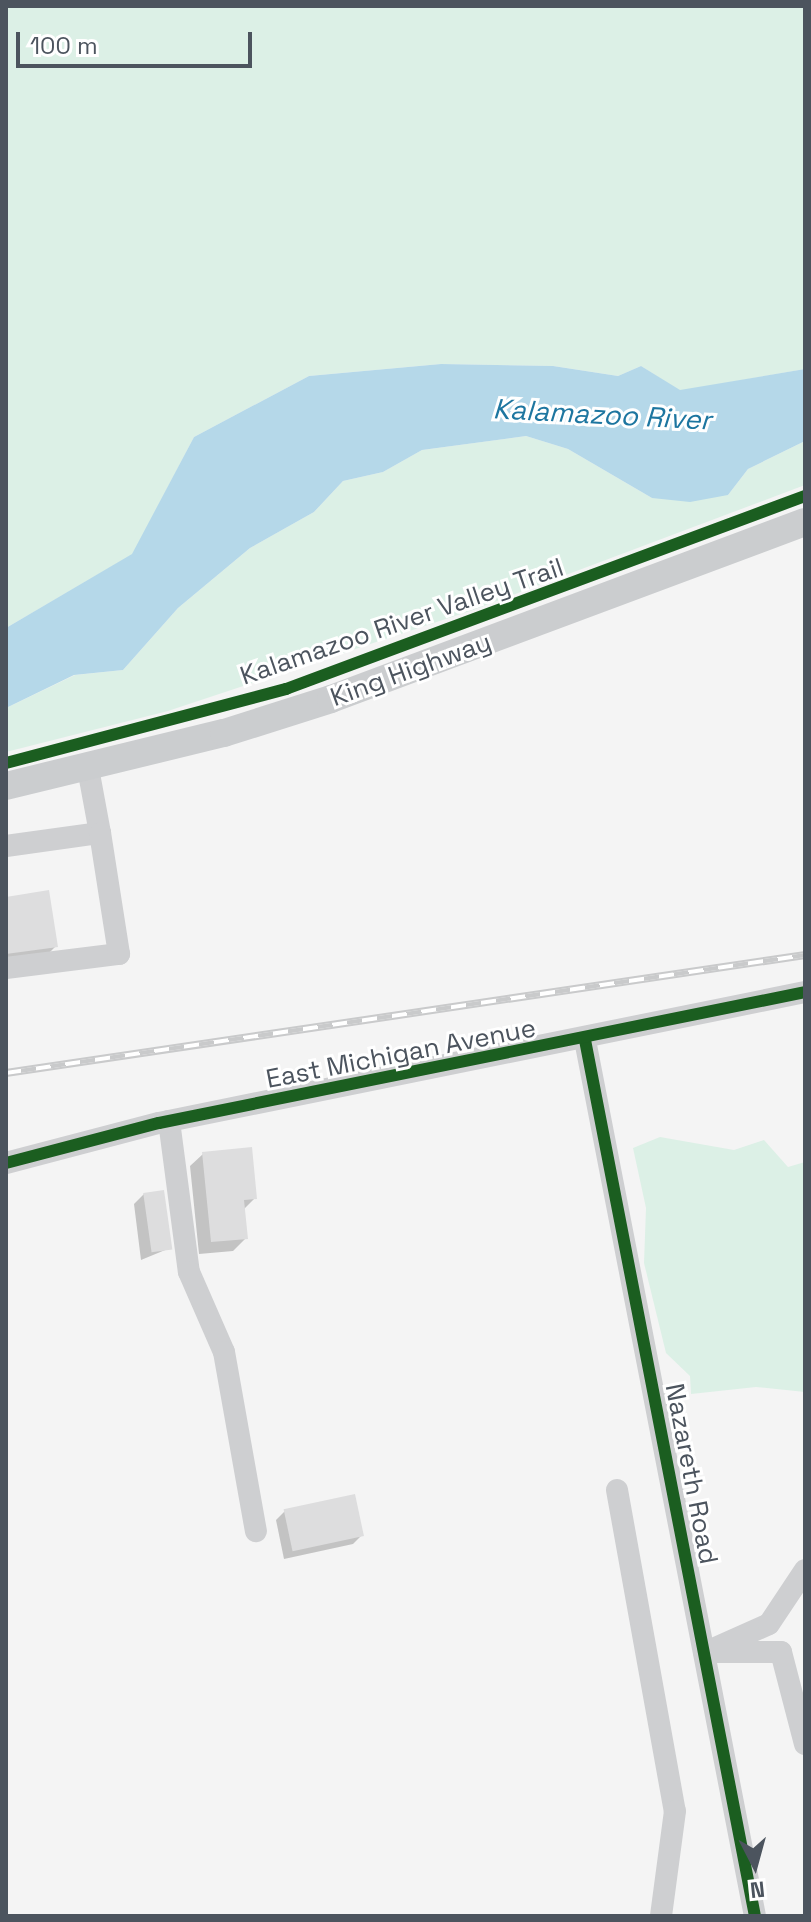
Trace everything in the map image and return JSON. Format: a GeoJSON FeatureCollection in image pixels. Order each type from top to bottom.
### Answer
{"type":"FeatureCollection","features":[{"type":"Feature","properties":{"kind":"main road","name":"King Highway"},"geometry":{"type":"LineString","coordinates":[[6,786],[88,768],[331,699],[805,522]]}},
{"type":"Feature","properties":{"kind":"street"},"geometry":{"type":"LineString","coordinates":[[6,968],[119,954],[88,768]]}},
{"type":"Feature","properties":{"kind":"street"},"geometry":{"type":"LineString","coordinates":[[6,846],[100,833]]}},
{"type":"Feature","properties":{"kind":"street","name":"East Michigan Avenue"},"geometry":{"type":"LineString","coordinates":[[6,1163],[169,1121],[585,1040],[805,992]]}},
{"type":"Feature","properties":{"kind":"street","name":"Nazareth Road"},"geometry":{"type":"LineString","coordinates":[[585,1040],[755,1916]]}},
{"type":"Feature","properties":{"kind":"street"},"geometry":{"type":"LineString","coordinates":[[169,1121],[189,1272],[224,1352],[256,1531]]}},
{"type":"Feature","properties":{"kind":"street"},"geometry":{"type":"LineString","coordinates":[[617,1490],[675,1811],[661,1916]]}},
{"type":"Feature","properties":{"kind":"street"},"geometry":{"type":"LineString","coordinates":[[704,1652],[769,1624],[805,1570]]}},
{"type":"Feature","properties":{"kind":"street"},"geometry":{"type":"LineString","coordinates":[[704,1652],[781,1652],[805,1744]]}},
{"type":"Feature","properties":{"kind":"green space"},"geometry":{"type":"Polygon","coordinates":[[[6,6],[805,6],[805,369],[680,391],[641,366],[618,376],[553,366],[441,364],[309,376],[194,437],[133,554],[6,628],[6,6]]]}},
{"type":"Feature","properties":{"kind":"green space"},"geometry":{"type":"Polygon","coordinates":[[[526,436],[568,449],[652,498],[728,495],[748,469],[805,441],[805,485],[473,610],[168,711],[6,752],[6,708],[75,675],[123,670],[178,608],[250,548],[314,512],[343,481],[383,472],[422,450],[526,436]]]}},
{"type":"Feature","properties":{"kind":"green space"},"geometry":{"type":"Polygon","coordinates":[[[660,1137],[734,1150],[764,1140],[788,1167],[805,1162],[805,1392],[756,1387],[691,1394],[690,1376],[666,1353],[644,1263],[646,1208],[633,1148],[660,1137]]]}},
{"type":"Feature","properties":{"kind":"water","name":"Kalamazoo River"},"geometry":{"type":"Polygon","coordinates":[[[441,364],[553,366],[618,376],[641,366],[680,390],[805,369],[805,441],[748,469],[728,495],[690,502],[652,498],[568,449],[526,436],[422,450],[383,472],[343,481],[314,512],[250,548],[178,608],[123,670],[74,675],[6,708],[6,628],[132,554],[194,437],[309,376],[441,364]]]}},
{"type":"Feature","properties":{"kind":"building"},"geometry":{"type":"Polygon","coordinates":[[[49,890],[58,947],[6,954],[6,897],[49,890]]]}},
{"type":"Feature","properties":{"kind":"building"},"geometry":{"type":"Polygon","coordinates":[[[252,1147],[257,1199],[244,1200],[248,1239],[211,1242],[202,1152],[252,1147]]]}},
{"type":"Feature","properties":{"kind":"building"},"geometry":{"type":"Polygon","coordinates":[[[164,1190],[172,1249],[152,1252],[143,1193],[164,1190]]]}},
{"type":"Feature","properties":{"kind":"building"},"geometry":{"type":"Polygon","coordinates":[[[355,1494],[364,1536],[293,1551],[284,1509],[355,1494]]]}},
{"type":"Feature","properties":{"kind":"railway"},"geometry":{"type":"LineString","coordinates":[[6,1073],[805,955]]}},
{"type":"Feature","properties":{"kind":"cycle path","name":"Kalamazoo River Valley Trail"},"geometry":{"type":"LineString","coordinates":[[6,763],[286,689],[805,496]]}},
{"type":"Feature","properties":{"kind":"cycle path"},"geometry":{"type":"LineString","coordinates":[[6,1163],[159,1123],[805,992]]}},
{"type":"Feature","properties":{"kind":"cycle path"},"geometry":{"type":"LineString","coordinates":[[585,1040],[755,1916]]}}]}
